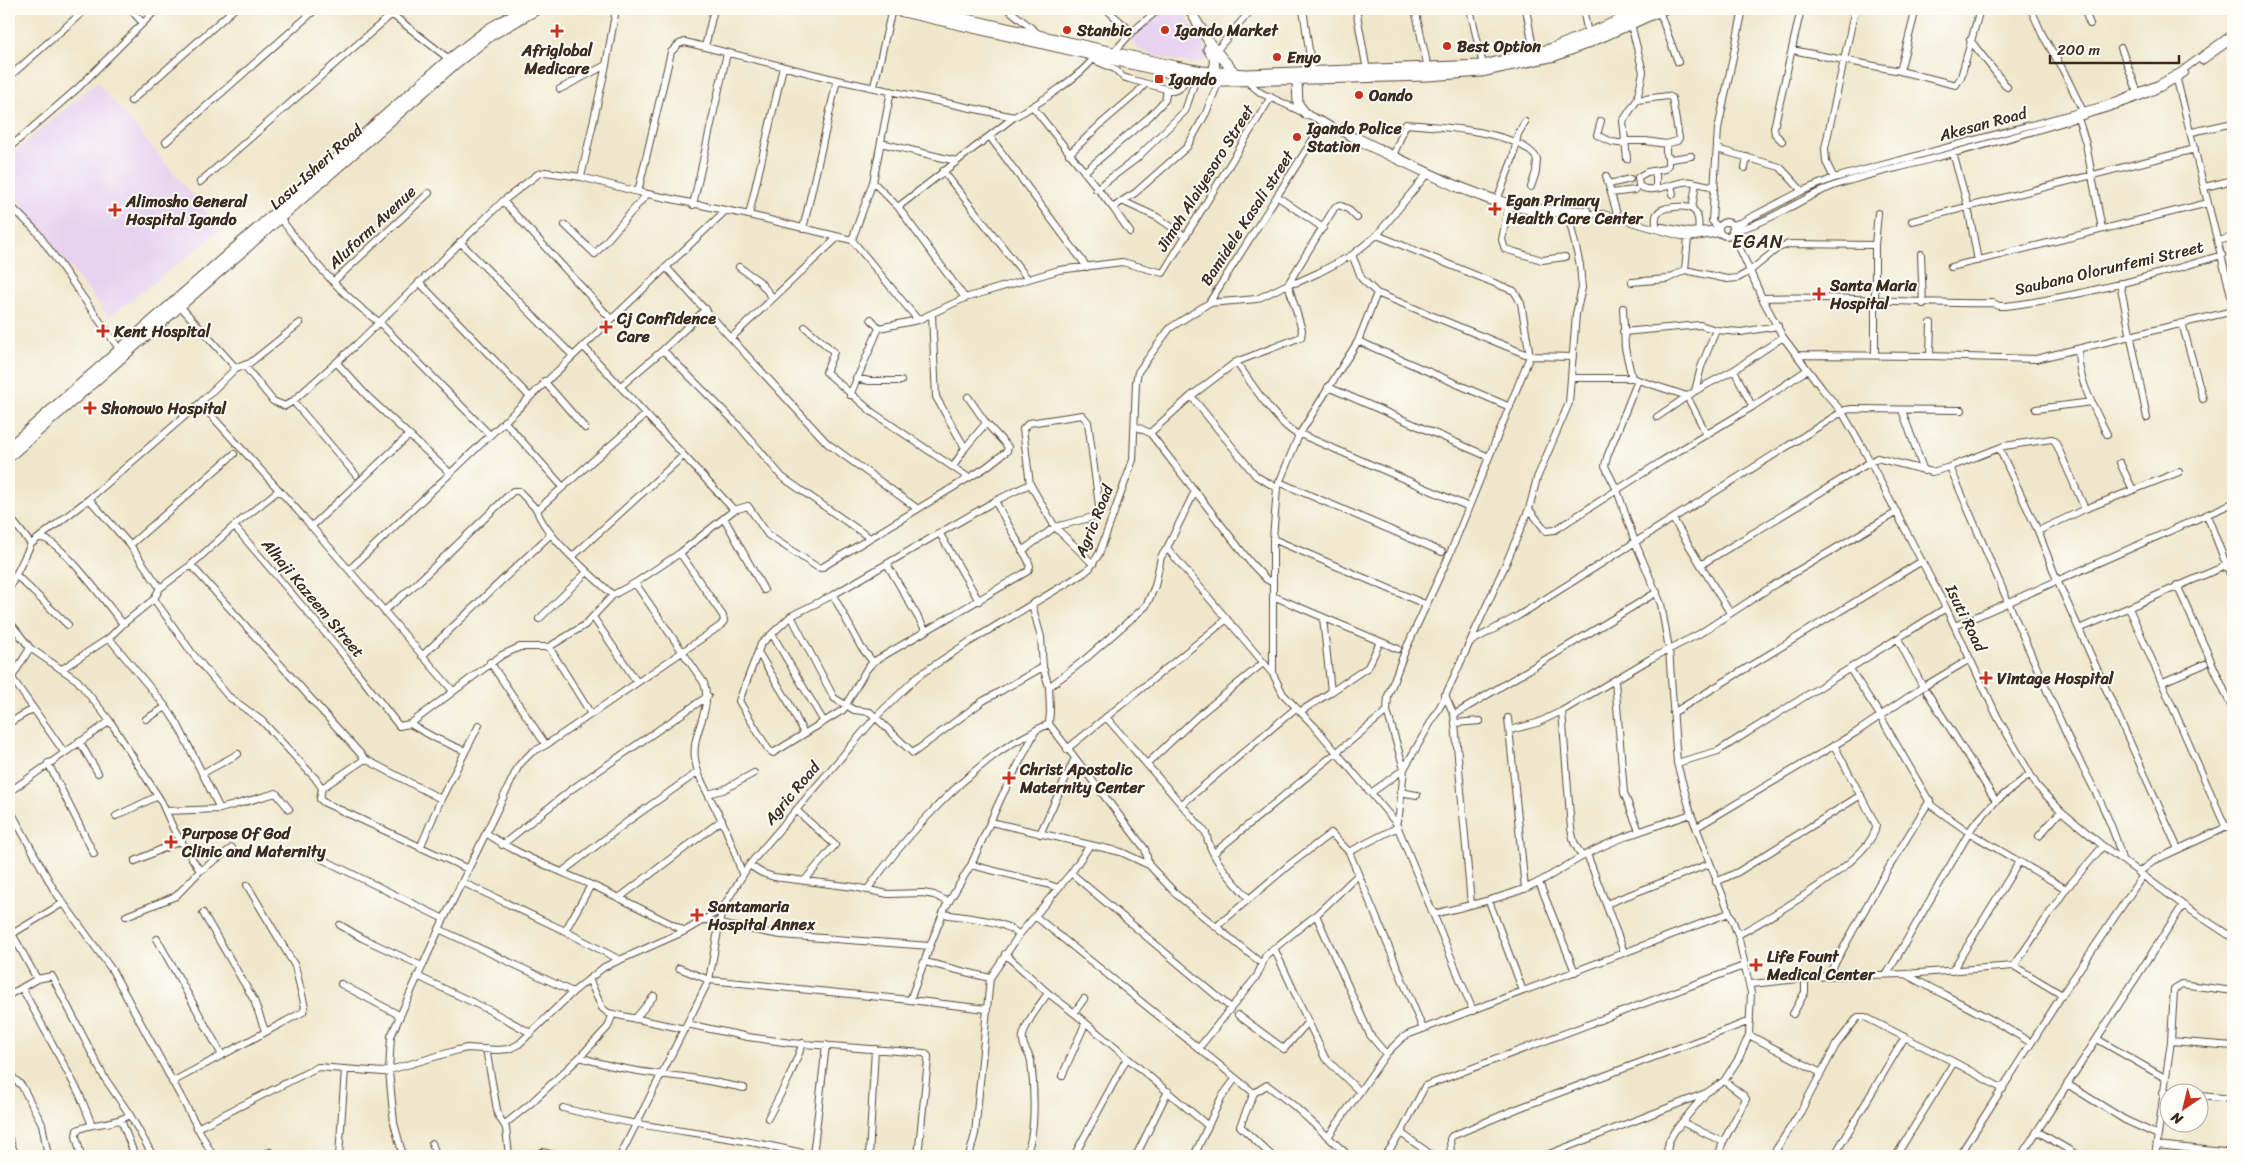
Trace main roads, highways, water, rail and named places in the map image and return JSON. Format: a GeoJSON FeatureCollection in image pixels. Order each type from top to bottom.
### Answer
{"type":"FeatureCollection","features":[{"type":"Feature","properties":{"kind":"main road","name":"Lasu-Isheri Road"},"geometry":{"type":"LineString","coordinates":[[9,447],[449,59],[488,29],[523,9]]}},
{"type":"Feature","properties":{"kind":"main road","name":"Lasu-Isheri Road"},"geometry":{"type":"LineString","coordinates":[[9,457],[473,49],[492,35],[538,9]]}},
{"type":"Feature","properties":{"kind":"main road"},"geometry":{"type":"LineString","coordinates":[[891,9],[1094,58],[1219,81],[1428,76],[1495,69],[1555,56],[1661,10]]}},
{"type":"Feature","properties":{"kind":"main road"},"geometry":{"type":"LineString","coordinates":[[923,9],[1175,66],[1235,73],[1367,71],[1483,65],[1534,53],[1588,34],[1635,11],[1646,9]]}},
{"type":"Feature","properties":{"kind":"main road"},"geometry":{"type":"LineString","coordinates":[[1182,9],[1212,53],[1215,72]]}},
{"type":"Feature","properties":{"kind":"main road"},"geometry":{"type":"LineString","coordinates":[[1189,9],[1216,51],[1235,73]]}},
{"type":"Feature","properties":{"kind":"main road"},"geometry":{"type":"LineString","coordinates":[[1297,80],[1298,104],[1306,114]]}},
{"type":"Feature","properties":{"kind":"place","name":"Stanbic"},"geometry":{"type":"Point","coordinates":[1067,30]}},
{"type":"Feature","properties":{"kind":"place","name":"Igando Market"},"geometry":{"type":"Point","coordinates":[1165,30]}},
{"type":"Feature","properties":{"kind":"place","name":"Afriglobal Medicare"},"geometry":{"type":"Point","coordinates":[557,31]}},
{"type":"Feature","properties":{"kind":"place","name":"Best Option"},"geometry":{"type":"Point","coordinates":[1447,46]}},
{"type":"Feature","properties":{"kind":"place","name":"Enyo"},"geometry":{"type":"Point","coordinates":[1277,57]}},
{"type":"Feature","properties":{"kind":"place","name":"Igando"},"geometry":{"type":"Point","coordinates":[1159,79]}},
{"type":"Feature","properties":{"kind":"place","name":"Oando"},"geometry":{"type":"Point","coordinates":[1359,95]}},
{"type":"Feature","properties":{"kind":"place","name":"Igando Police Station"},"geometry":{"type":"Point","coordinates":[1297,137]}},
{"type":"Feature","properties":{"kind":"place","name":"Egan Primary Health Care Center"},"geometry":{"type":"Point","coordinates":[1495,209]}},
{"type":"Feature","properties":{"kind":"place","name":"Alimosho General Hospital Igando"},"geometry":{"type":"Point","coordinates":[115,210]}},
{"type":"Feature","properties":{"kind":"place","name":"Santa Maria Hospital"},"geometry":{"type":"Point","coordinates":[1819,294]}},
{"type":"Feature","properties":{"kind":"place","name":"Cj Confidence Care"},"geometry":{"type":"Point","coordinates":[606,327]}},
{"type":"Feature","properties":{"kind":"place","name":"Kent Hospital"},"geometry":{"type":"Point","coordinates":[103,331]}},
{"type":"Feature","properties":{"kind":"place","name":"Shonowo Hospital"},"geometry":{"type":"Point","coordinates":[90,408]}},
{"type":"Feature","properties":{"kind":"place","name":"Vintage Hospital"},"geometry":{"type":"Point","coordinates":[1986,678]}},
{"type":"Feature","properties":{"kind":"place","name":"Christ Apostolic Maternity Center"},"geometry":{"type":"Point","coordinates":[1009,778]}},
{"type":"Feature","properties":{"kind":"place","name":"Purpose Of God Clinic and Maternity"},"geometry":{"type":"Point","coordinates":[171,842]}},
{"type":"Feature","properties":{"kind":"place","name":"Santamaria Hospital Annex"},"geometry":{"type":"Point","coordinates":[697,915]}},
{"type":"Feature","properties":{"kind":"place","name":"Life Fount Medical Center"},"geometry":{"type":"Point","coordinates":[1756,965]}},
{"type":"Feature","properties":{"kind":"district","name":"EGAN"},"geometry":{"type":"Point","coordinates":[1758,241]}}]}
